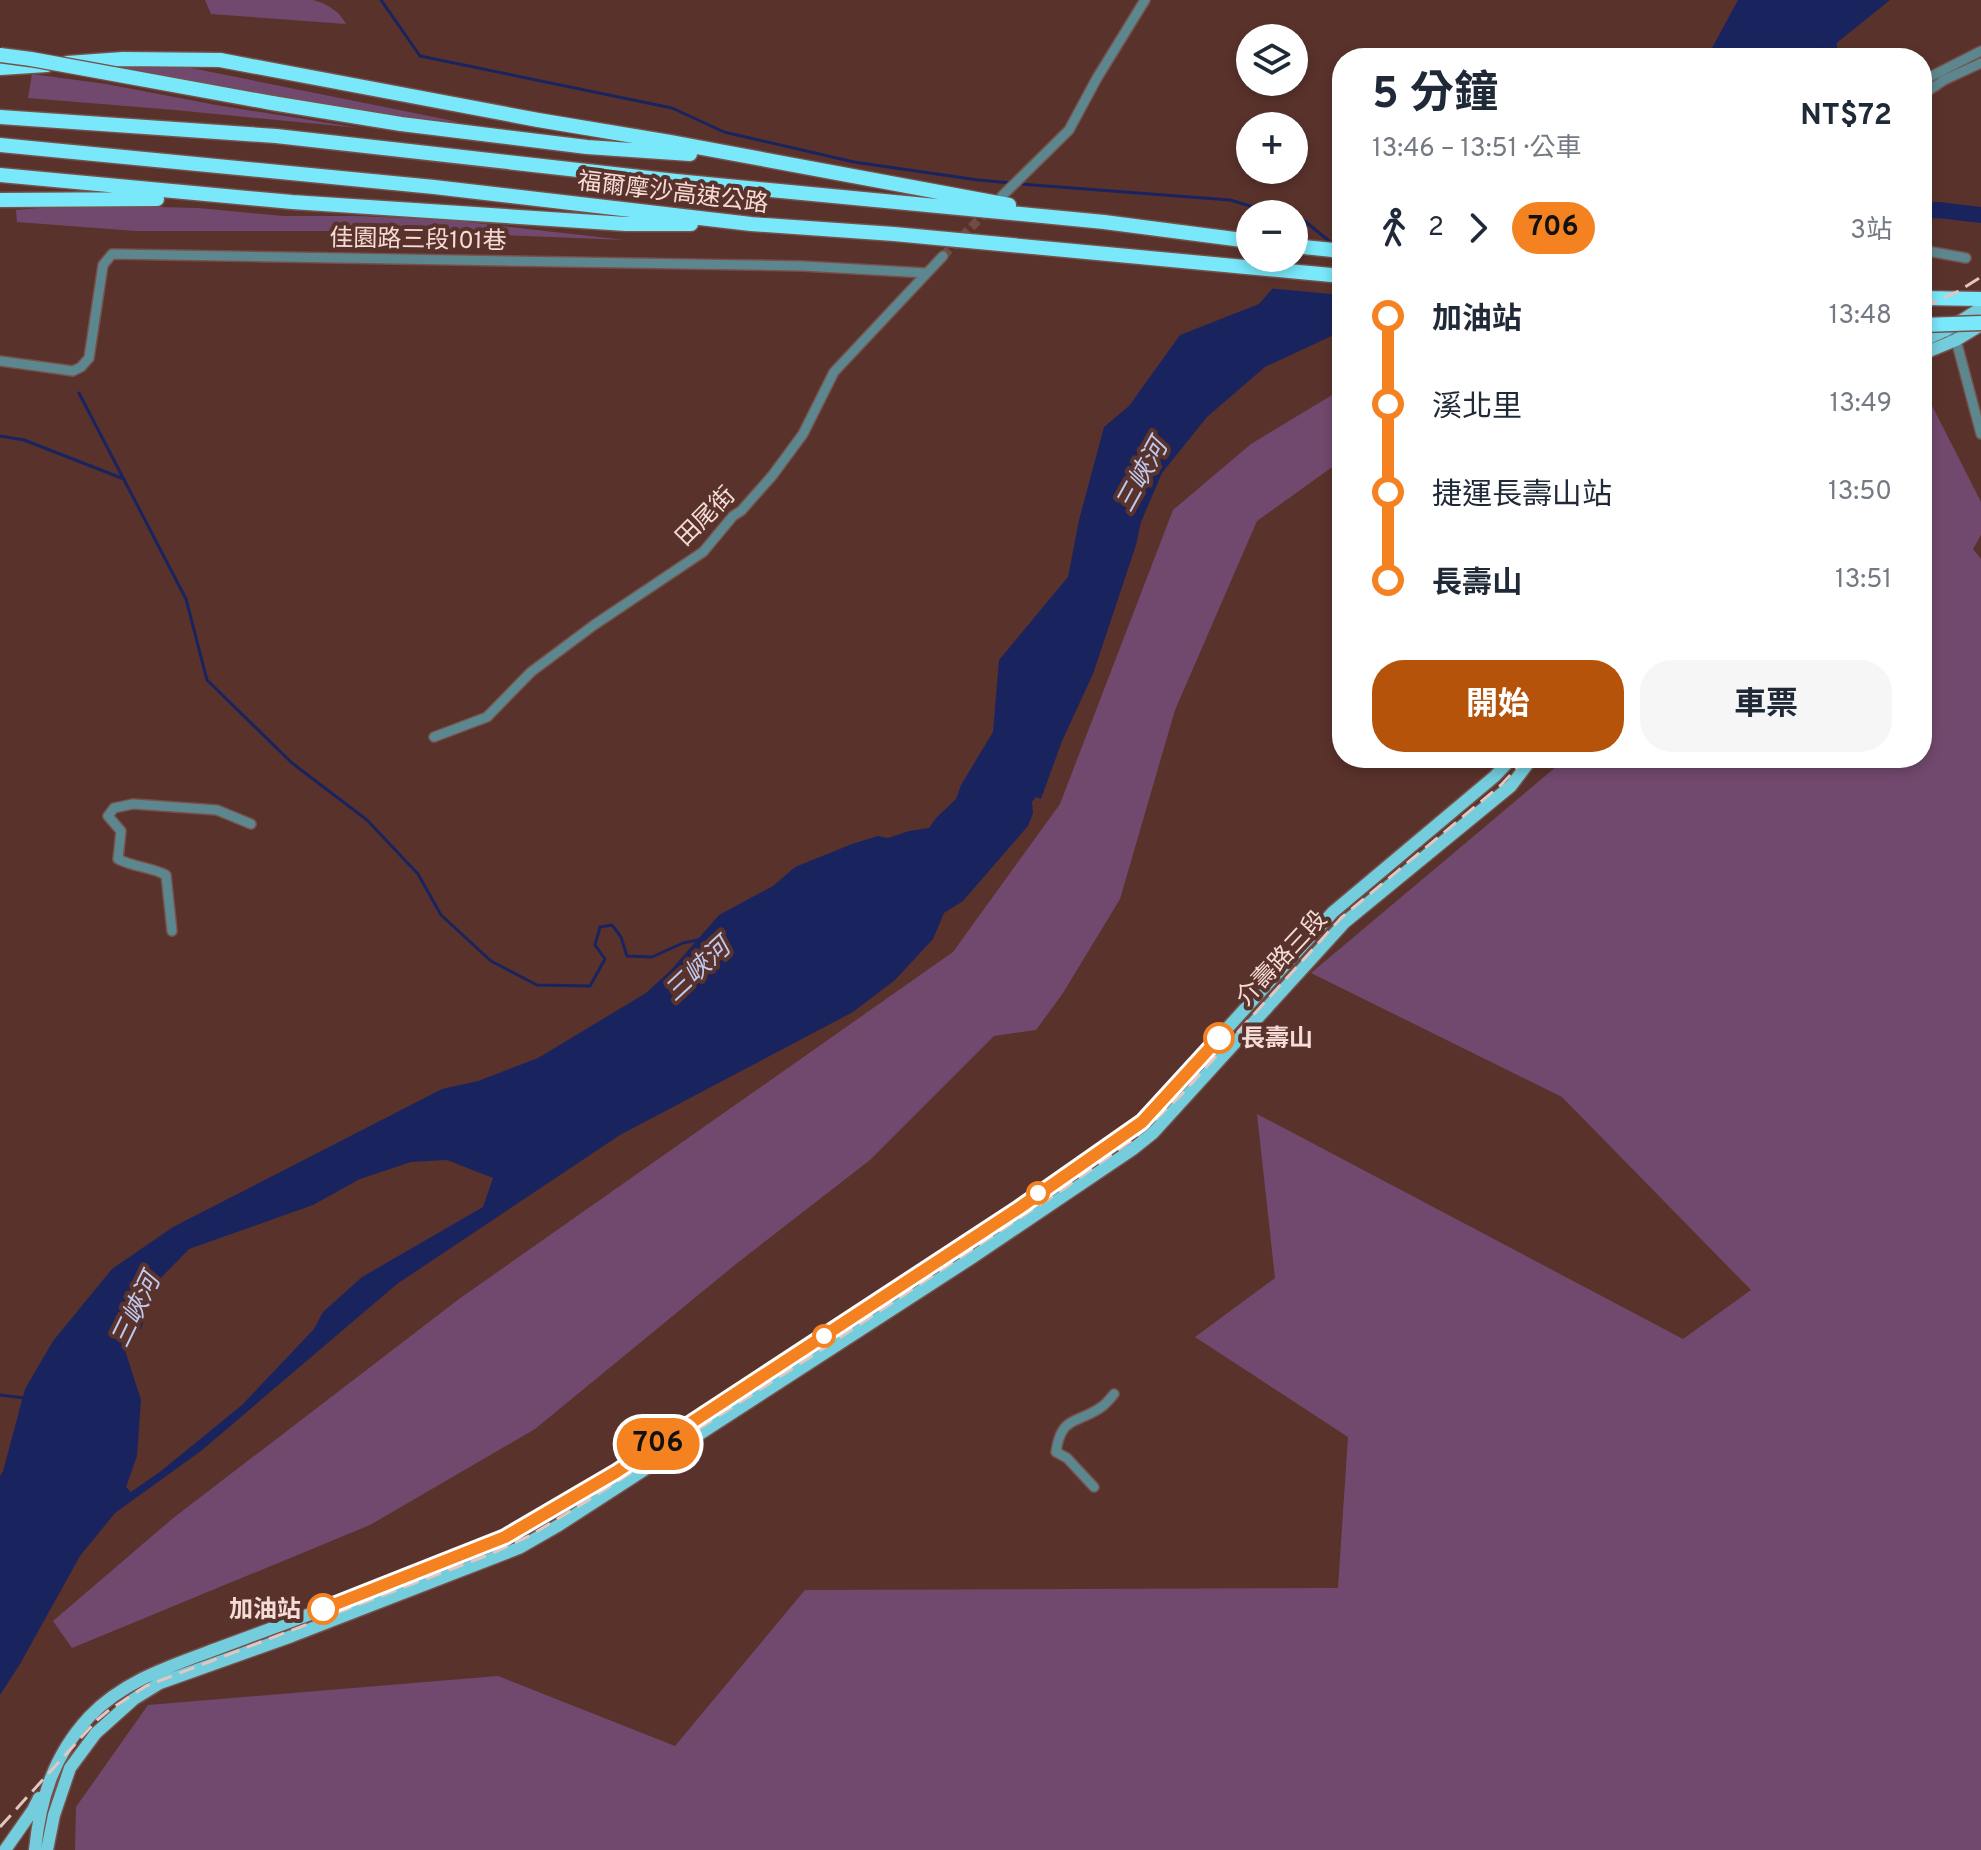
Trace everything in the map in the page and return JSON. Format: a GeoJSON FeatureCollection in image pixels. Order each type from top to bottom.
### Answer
{"type":"FeatureCollection","features":[{"type":"Feature","properties":{"kind":"highway"},"geometry":{"type":"LineString","coordinates":[[0,55],[401,124],[571,145],[774,162]]}},
{"type":"Feature","properties":{"kind":"highway"},"geometry":{"type":"LineString","coordinates":[[0,68],[123,59],[220,60],[1104,222]]}},
{"type":"Feature","properties":{"kind":"highway","name":"福爾摩沙高速公路"},"geometry":{"type":"LineString","coordinates":[[0,117],[276,136],[676,181],[1104,222],[1236,239]]}},
{"type":"Feature","properties":{"kind":"highway","name":"福爾摩沙高速公路"},"geometry":{"type":"LineString","coordinates":[[0,145],[450,188],[751,224],[894,234],[1332,275]]}},
{"type":"Feature","properties":{"kind":"highway"},"geometry":{"type":"LineString","coordinates":[[0,175],[233,198],[626,224],[751,224]]}},
{"type":"Feature","properties":{"kind":"highway"},"geometry":{"type":"LineString","coordinates":[[0,200],[233,198]]}},
{"type":"Feature","properties":{"kind":"highway"},"geometry":{"type":"LineString","coordinates":[[1308,247],[1332,250]]}},
{"type":"Feature","properties":{"kind":"highway"},"geometry":{"type":"LineString","coordinates":[[1932,298],[1981,299]]}},
{"type":"Feature","properties":{"kind":"highway"},"geometry":{"type":"LineString","coordinates":[[1932,325],[1981,324]]}},
{"type":"Feature","properties":{"kind":"main road"},"geometry":{"type":"LineString","coordinates":[[1932,336],[1981,308]]}},
{"type":"Feature","properties":{"kind":"main road"},"geometry":{"type":"LineString","coordinates":[[1932,350],[1956,340],[1981,324]]}},
{"type":"Feature","properties":{"kind":"main road","name":"介壽路三段"},"geometry":{"type":"LineString","coordinates":[[40,1849],[43,1800],[54,1767],[88,1718],[111,1698],[151,1672],[345,1601],[511,1534],[628,1464],[1019,1208],[1142,1122],[1333,912],[1503,768]]}},
{"type":"Feature","properties":{"kind":"main road","name":"介壽路三段"},"geometry":{"type":"LineString","coordinates":[[40,1849],[70,1768],[96,1733],[134,1699],[160,1683],[292,1636],[519,1548],[973,1257],[1133,1149],[1153,1133],[1345,922],[1511,786],[1524,768]]}},
{"type":"Feature","properties":{"kind":"main road"},"geometry":{"type":"LineString","coordinates":[[5,1850],[33,1810],[54,1767]]}},
{"type":"Feature","properties":{"kind":"street"},"geometry":{"type":"LineString","coordinates":[[1002,196],[1069,130],[1145,0]]}},
{"type":"Feature","properties":{"kind":"street"},"geometry":{"type":"LineString","coordinates":[[1932,76],[1981,51]]}},
{"type":"Feature","properties":{"kind":"street"},"geometry":{"type":"LineString","coordinates":[[1932,88],[1981,63]]}},
{"type":"Feature","properties":{"kind":"street"},"geometry":{"type":"LineString","coordinates":[[1932,252],[1966,258]]}},
{"type":"Feature","properties":{"kind":"street","name":"佳園路三段101巷"},"geometry":{"type":"LineString","coordinates":[[0,361],[73,371],[81,367],[89,358],[103,265],[112,254],[803,266],[926,273]]}},
{"type":"Feature","properties":{"kind":"street","name":"田尾街"},"geometry":{"type":"LineString","coordinates":[[434,737],[487,717],[531,672],[594,625],[703,552],[772,476],[803,434],[834,372],[943,256]]}},
{"type":"Feature","properties":{"kind":"street"},"geometry":{"type":"LineString","coordinates":[[1946,330],[1956,340],[1981,434]]}},
{"type":"Feature","properties":{"kind":"street"},"geometry":{"type":"LineString","coordinates":[[172,931],[166,875],[128,865],[118,859],[121,831],[108,816],[114,808],[133,804],[217,810],[251,824]]}},
{"type":"Feature","properties":{"kind":"street"},"geometry":{"type":"LineString","coordinates":[[1094,1487],[1067,1458],[1056,1452],[1058,1441],[1068,1423],[1100,1408],[1114,1394]]}},
{"type":"Feature","properties":{"kind":"shaded area"},"geometry":{"type":"Polygon","coordinates":[[[205,0],[313,0],[332,9],[346,24],[211,14],[205,0]]]}},
{"type":"Feature","properties":{"kind":"shaded area"},"geometry":{"type":"Polygon","coordinates":[[[176,65],[459,122],[388,117],[113,67],[176,65]]]}},
{"type":"Feature","properties":{"kind":"shaded area"},"geometry":{"type":"Polygon","coordinates":[[[32,74],[106,84],[359,128],[28,98],[32,74]]]}},
{"type":"Feature","properties":{"kind":"shaded area"},"geometry":{"type":"Polygon","coordinates":[[[77,205],[198,208],[283,216],[449,220],[625,240],[405,231],[136,231],[17,222],[16,210],[77,205]]]}},
{"type":"Feature","properties":{"kind":"shaded area"},"geometry":{"type":"Polygon","coordinates":[[[1332,395],[1332,467],[1257,521],[1175,710],[1120,899],[1063,993],[1036,1030],[994,1036],[870,1160],[736,1264],[535,1429],[370,1525],[72,1648],[53,1621],[172,1519],[459,1299],[953,952],[1060,804],[1173,510],[1251,444],[1332,395]]]}},
{"type":"Feature","properties":{"kind":"shaded area"},"geometry":{"type":"Polygon","coordinates":[[[1932,406],[1981,502],[1981,535],[1973,549],[1981,559],[1981,1850],[75,1850],[76,1807],[148,1705],[498,1676],[675,1746],[805,1590],[1338,1588],[1348,1437],[1195,1337],[1275,1278],[1257,1114],[1683,1339],[1751,1290],[1562,1097],[1311,973],[1555,768],[1932,768],[1932,406]]]}},
{"type":"Feature","properties":{"kind":"water"},"geometry":{"type":"Polygon","coordinates":[[[1738,0],[1890,0],[1830,48],[1712,48],[1738,0]]]}},
{"type":"Feature","properties":{"kind":"water","name":"三峽河"},"geometry":{"type":"Polygon","coordinates":[[[1332,265],[1332,336],[1265,367],[1207,417],[1162,473],[1141,522],[1093,674],[1062,741],[1041,799],[1036,797],[1032,802],[1033,813],[1028,826],[963,901],[944,913],[933,939],[895,980],[853,1012],[620,1135],[397,1284],[201,1451],[115,1513],[80,1556],[0,1695],[0,1476],[25,1389],[53,1341],[112,1269],[173,1227],[442,1089],[478,1081],[538,1058],[646,993],[671,970],[719,915],[773,886],[795,867],[878,836],[888,838],[929,828],[956,799],[993,732],[999,660],[1068,577],[1079,520],[1104,427],[1129,406],[1180,335],[1259,304],[1274,287],[1290,290],[1332,265]],[[447,1160],[411,1162],[360,1179],[313,1205],[189,1249],[156,1283],[141,1329],[124,1347],[141,1400],[137,1456],[126,1487],[131,1492],[161,1471],[242,1405],[314,1329],[323,1312],[362,1277],[483,1207],[493,1178],[447,1160]]]}},
{"type":"Feature","properties":{"kind":"pier"},"geometry":{"type":"Polygon","coordinates":[[[1332,261],[1332,294],[1268,288],[1274,283],[1289,286],[1332,261]]]}},
{"type":"Feature","properties":{"kind":"waterway"},"geometry":{"type":"LineString","coordinates":[[381,0],[420,56],[672,108],[724,132],[854,162],[1012,183]]}},
{"type":"Feature","properties":{"kind":"waterway"},"geometry":{"type":"LineString","coordinates":[[1826,29],[1829,48]]}},
{"type":"Feature","properties":{"kind":"waterway"},"geometry":{"type":"LineString","coordinates":[[1020,184],[1236,202]]}},
{"type":"Feature","properties":{"kind":"waterway"},"geometry":{"type":"LineString","coordinates":[[1932,210],[1981,215]]}},
{"type":"Feature","properties":{"kind":"waterway"},"geometry":{"type":"LineString","coordinates":[[1308,224],[1332,243]]}},
{"type":"Feature","properties":{"kind":"waterway","name":"三峽河"},"geometry":{"type":"LineString","coordinates":[[79,393],[186,599],[207,680],[292,763],[367,820],[418,874],[441,915],[491,961],[537,985],[590,986],[605,959],[595,945],[600,927],[612,925],[621,937],[627,956],[652,957],[698,940]]}},
{"type":"Feature","properties":{"kind":"waterway"},"geometry":{"type":"LineString","coordinates":[[0,436],[24,440],[124,479]]}},
{"type":"Feature","properties":{"kind":"waterway"},"geometry":{"type":"LineString","coordinates":[[0,1395],[24,1398]]}},
{"type":"Feature","properties":{"kind":"tunnel"},"geometry":{"type":"LineString","coordinates":[[943,256],[988,210]]}},
{"type":"Feature","properties":{"kind":"railway"},"geometry":{"type":"LineString","coordinates":[[1932,303],[1981,277]]}},
{"type":"Feature","properties":{"kind":"railway"},"geometry":{"type":"LineString","coordinates":[[0,1827],[97,1720],[146,1686],[491,1554],[531,1535],[818,1352],[1065,1188],[1151,1124],[1182,1094],[1341,918],[1501,785],[1517,768]]}},
{"type":"Feature","properties":{"kind":"bus line","name":"706"},"geometry":{"type":"LineString","coordinates":[[323,1609],[505,1537],[616,1472],[1019,1208],[1142,1122],[1219,1038]]}},
{"type":"Feature","properties":{"kind":"place","name":"長壽山"},"geometry":{"type":"Point","coordinates":[1219,1038]}},
{"type":"Feature","properties":{"kind":"place","name":"加油站"},"geometry":{"type":"Point","coordinates":[323,1609]}}]}
